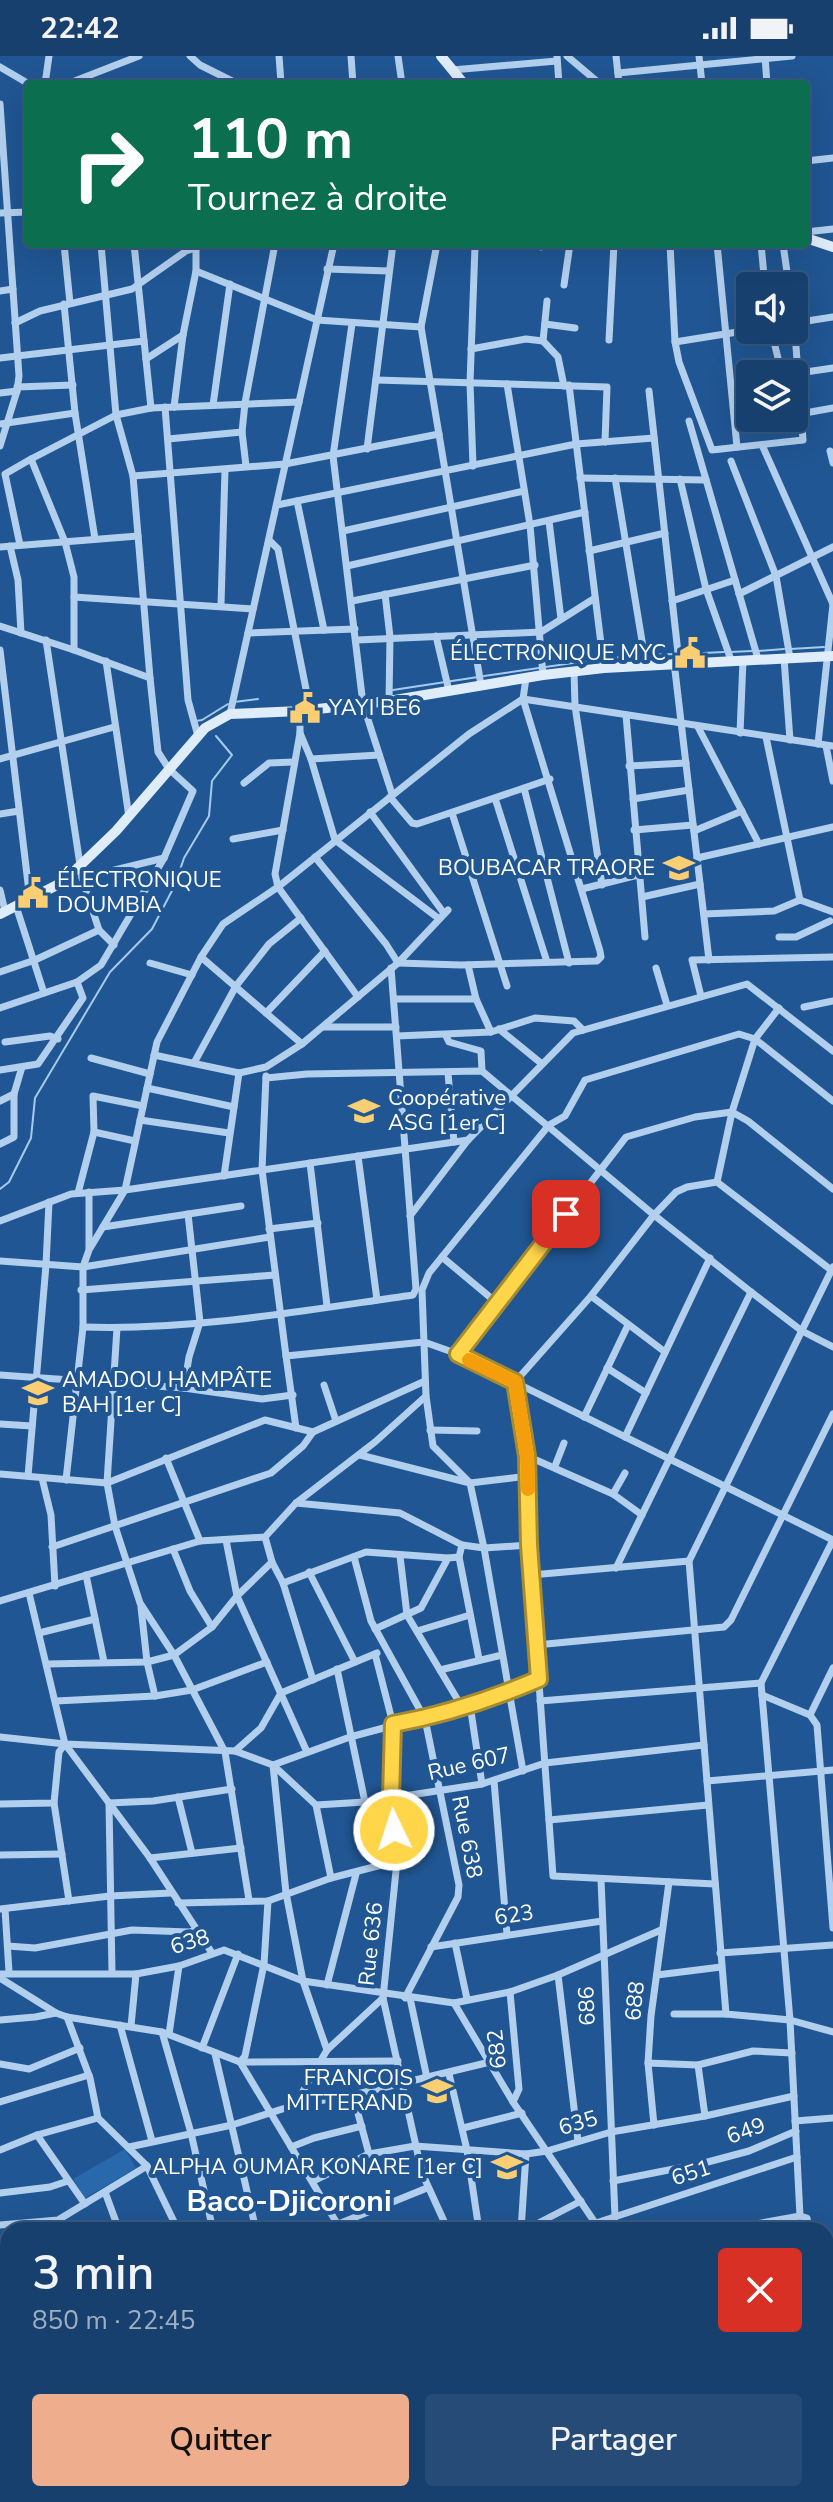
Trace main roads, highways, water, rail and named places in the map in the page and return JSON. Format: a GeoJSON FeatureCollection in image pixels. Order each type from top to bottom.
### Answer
{"type":"FeatureCollection","features":[{"type":"Feature","properties":{"kind":"main road"},"geometry":{"type":"LineString","coordinates":[[441,56],[461,80]]}},
{"type":"Feature","properties":{"kind":"main road"},"geometry":{"type":"LineString","coordinates":[[810,237],[833,248]]}},
{"type":"Feature","properties":{"kind":"main road"},"geometry":{"type":"LineString","coordinates":[[7,911],[63,882],[129,817],[205,728],[230,714],[389,701],[604,668],[830,656]]}},
{"type":"Feature","properties":{"kind":"waterway"},"geometry":{"type":"LineString","coordinates":[[790,649],[824,647]]}},
{"type":"Feature","properties":{"kind":"waterway"},"geometry":{"type":"LineString","coordinates":[[758,651],[784,649]]}},
{"type":"Feature","properties":{"kind":"waterway"},"geometry":{"type":"LineString","coordinates":[[730,652],[752,651]]}},
{"type":"Feature","properties":{"kind":"waterway"},"geometry":{"type":"LineString","coordinates":[[682,654],[724,652]]}},
{"type":"Feature","properties":{"kind":"waterway"},"geometry":{"type":"LineString","coordinates":[[646,655],[676,654]]}},
{"type":"Feature","properties":{"kind":"waterway"},"geometry":{"type":"LineString","coordinates":[[607,658],[640,656]]}},
{"type":"Feature","properties":{"kind":"waterway"},"geometry":{"type":"LineString","coordinates":[[484,676],[600,659]]}},
{"type":"Feature","properties":{"kind":"waterway"},"geometry":{"type":"LineString","coordinates":[[393,690],[478,677]]}},
{"type":"Feature","properties":{"kind":"waterway"},"geometry":{"type":"LineString","coordinates":[[234,702],[258,699]]}},
{"type":"Feature","properties":{"kind":"waterway"},"geometry":{"type":"LineString","coordinates":[[196,721],[228,704]]}},
{"type":"Feature","properties":{"kind":"waterway"},"geometry":{"type":"LineString","coordinates":[[0,1189],[9,1182],[31,1138],[35,1098],[110,972],[152,929],[175,885],[184,858],[209,816],[212,781],[232,755],[216,736]]}},
{"type":"Feature","properties":{"kind":"place","name":"ÉLECTRONIQUE MYC"},"geometry":{"type":"Point","coordinates":[690,653]}},
{"type":"Feature","properties":{"kind":"place","name":"YAYI BE6"},"geometry":{"type":"Point","coordinates":[305,708]}},
{"type":"Feature","properties":{"kind":"place","name":"BOUBACAR TRAORE"},"geometry":{"type":"Point","coordinates":[679,868]}},
{"type":"Feature","properties":{"kind":"place","name":"ÉLECTRONIQUE DOUMBIA"},"geometry":{"type":"Point","coordinates":[33,893]}},
{"type":"Feature","properties":{"kind":"place","name":"Coopérative ASG [1er C]"},"geometry":{"type":"Point","coordinates":[364,1111]}},
{"type":"Feature","properties":{"kind":"place","name":"AMADOU HAMPÂTE BAH [1er C]"},"geometry":{"type":"Point","coordinates":[38,1393]}},
{"type":"Feature","properties":{"kind":"place","name":"FRANCOIS MITTERAND"},"geometry":{"type":"Point","coordinates":[437,2091]}},
{"type":"Feature","properties":{"kind":"place","name":"ALPHA OUMAR KONARE [1er C]"},"geometry":{"type":"Point","coordinates":[507,2167]}},
{"type":"Feature","properties":{"kind":"district","name":"Baco-Djicoroni"},"geometry":{"type":"Point","coordinates":[289,2201]}}]}
